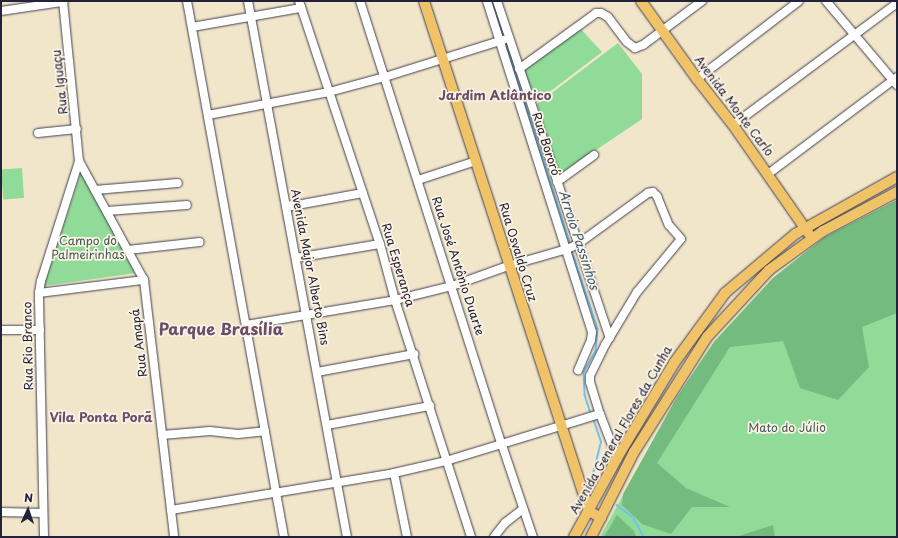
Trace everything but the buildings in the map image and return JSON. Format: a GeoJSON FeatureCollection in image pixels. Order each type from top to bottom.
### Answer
{"type":"FeatureCollection","features":[{"type":"Feature","properties":{"kind":"main road","name":"Rua Osvaldo Cruz"},"geometry":{"type":"LineString","coordinates":[[424,1],[476,161],[508,266],[589,511]]}},
{"type":"Feature","properties":{"kind":"main road","name":"Avenida Monte Carlo"},"geometry":{"type":"LineString","coordinates":[[641,1],[697,79],[733,125],[812,239]]}},
{"type":"Feature","properties":{"kind":"main road","name":"Avenida General Flores da Cunha"},"geometry":{"type":"LineString","coordinates":[[574,537],[617,458],[674,363],[725,293],[795,234],[897,177]]}},
{"type":"Feature","properties":{"kind":"main road","name":"Avenida General Flores da Cunha"},"geometry":{"type":"LineString","coordinates":[[591,537],[634,452],[707,337],[769,270],[823,231],[897,192]]}},
{"type":"Feature","properties":{"kind":"main road"},"geometry":{"type":"LineString","coordinates":[[617,458],[634,452]]}},
{"type":"Feature","properties":{"kind":"main road"},"geometry":{"type":"LineString","coordinates":[[589,511],[601,518]]}},
{"type":"Feature","properties":{"kind":"street"},"geometry":{"type":"LineString","coordinates":[[187,1],[284,537]]}},
{"type":"Feature","properties":{"kind":"street","name":"Avenida Major Alberto Bins"},"geometry":{"type":"LineString","coordinates":[[248,1],[348,537]]}},
{"type":"Feature","properties":{"kind":"street","name":"Rua José Antônio Duarte"},"geometry":{"type":"LineString","coordinates":[[360,1],[502,445],[533,537]]}},
{"type":"Feature","properties":{"kind":"street","name":"Rua Bororó"},"geometry":{"type":"LineString","coordinates":[[487,1],[504,40],[590,325],[601,341]]}},
{"type":"Feature","properties":{"kind":"street"},"geometry":{"type":"LineString","coordinates":[[498,1],[504,40],[519,69],[577,245],[601,341],[590,376],[594,416],[617,458]]}},
{"type":"Feature","properties":{"kind":"street"},"geometry":{"type":"LineString","coordinates":[[519,69],[596,13],[601,12],[608,17],[627,42],[635,48],[643,45],[702,1]]}},
{"type":"Feature","properties":{"kind":"street"},"geometry":{"type":"LineString","coordinates":[[697,79],[799,1]]}},
{"type":"Feature","properties":{"kind":"street"},"geometry":{"type":"LineString","coordinates":[[768,174],[896,81],[854,35],[826,1]]}},
{"type":"Feature","properties":{"kind":"street"},"geometry":{"type":"LineString","coordinates":[[1,11],[63,2]]}},
{"type":"Feature","properties":{"kind":"street","name":"Rua Iguaçu"},"geometry":{"type":"LineString","coordinates":[[63,2],[77,129],[79,161]]}},
{"type":"Feature","properties":{"kind":"street"},"geometry":{"type":"LineString","coordinates":[[733,125],[897,3]]}},
{"type":"Feature","properties":{"kind":"street"},"geometry":{"type":"LineString","coordinates":[[192,26],[251,16],[300,4]]}},
{"type":"Feature","properties":{"kind":"street","name":"Rua Esperança"},"geometry":{"type":"LineString","coordinates":[[300,4],[380,244],[395,300],[414,354],[446,461],[471,537]]}},
{"type":"Feature","properties":{"kind":"street"},"geometry":{"type":"LineString","coordinates":[[208,114],[329,92],[385,77],[504,40]]}},
{"type":"Feature","properties":{"kind":"street"},"geometry":{"type":"LineString","coordinates":[[38,133],[77,129]]}},
{"type":"Feature","properties":{"kind":"street"},"geometry":{"type":"LineString","coordinates":[[557,182],[594,155]]}},
{"type":"Feature","properties":{"kind":"street","name":"Rua Amapá"},"geometry":{"type":"LineString","coordinates":[[79,161],[144,280],[174,537]]}},
{"type":"Feature","properties":{"kind":"street","name":"Rua Rio Branco"},"geometry":{"type":"LineString","coordinates":[[44,537],[39,293],[79,161]]}},
{"type":"Feature","properties":{"kind":"street"},"geometry":{"type":"LineString","coordinates":[[418,180],[476,161]]}},
{"type":"Feature","properties":{"kind":"street"},"geometry":{"type":"LineString","coordinates":[[95,190],[178,183]]}},
{"type":"Feature","properties":{"kind":"street"},"geometry":{"type":"LineString","coordinates":[[246,325],[395,300],[452,286],[508,266],[568,249],[577,245],[651,192],[656,193],[669,225],[681,239],[637,292],[578,370]]}},
{"type":"Feature","properties":{"kind":"street"},"geometry":{"type":"LineString","coordinates":[[286,207],[363,193]]}},
{"type":"Feature","properties":{"kind":"street"},"geometry":{"type":"LineString","coordinates":[[107,211],[187,206]]}},
{"type":"Feature","properties":{"kind":"street"},"geometry":{"type":"LineString","coordinates":[[128,250],[200,242]]}},
{"type":"Feature","properties":{"kind":"street"},"geometry":{"type":"LineString","coordinates":[[296,258],[380,244]]}},
{"type":"Feature","properties":{"kind":"street"},"geometry":{"type":"LineString","coordinates":[[39,293],[144,280]]}},
{"type":"Feature","properties":{"kind":"street"},"geometry":{"type":"LineString","coordinates":[[1,330],[40,330]]}},
{"type":"Feature","properties":{"kind":"street"},"geometry":{"type":"LineString","coordinates":[[317,372],[414,354]]}},
{"type":"Feature","properties":{"kind":"street"},"geometry":{"type":"LineString","coordinates":[[327,425],[430,406]]}},
{"type":"Feature","properties":{"kind":"street"},"geometry":{"type":"LineString","coordinates":[[171,510],[394,473],[446,461],[594,416]]}},
{"type":"Feature","properties":{"kind":"street"},"geometry":{"type":"LineString","coordinates":[[162,435],[210,431],[238,434],[265,431]]}},
{"type":"Feature","properties":{"kind":"street"},"geometry":{"type":"LineString","coordinates":[[394,473],[407,537]]}},
{"type":"Feature","properties":{"kind":"street"},"geometry":{"type":"LineString","coordinates":[[494,537],[505,523],[523,509]]}},
{"type":"Feature","properties":{"kind":"street"},"geometry":{"type":"LineString","coordinates":[[1,512],[43,512]]}},
{"type":"Feature","properties":{"kind":"green space"},"geometry":{"type":"Polygon","coordinates":[[[580,28],[602,52],[535,103],[523,70],[580,28]]]}},
{"type":"Feature","properties":{"kind":"green space"},"geometry":{"type":"Polygon","coordinates":[[[618,43],[642,74],[642,119],[559,175],[537,104],[618,43]]]}},
{"type":"Feature","properties":{"kind":"green space"},"geometry":{"type":"Polygon","coordinates":[[[22,168],[24,198],[3,199],[1,169],[22,168]]]}},
{"type":"Feature","properties":{"kind":"green space","name":"Campo do Palmeirinhas"},"geometry":{"type":"Polygon","coordinates":[[[81,172],[136,273],[44,286],[75,191],[81,172]]]}},
{"type":"Feature","properties":{"kind":"green space","name":"Mato do Júlio"},"geometry":{"type":"Polygon","coordinates":[[[897,200],[897,537],[600,537],[677,397],[714,342],[773,278],[825,237],[897,200]]]}},
{"type":"Feature","properties":{"kind":"green space"},"geometry":{"type":"Polygon","coordinates":[[[897,200],[897,313],[862,327],[869,367],[838,400],[800,388],[783,341],[730,347],[657,463],[686,488],[730,507],[692,507],[671,534],[642,524],[622,505],[623,494],[677,397],[714,342],[773,278],[825,237],[897,200]]]}},
{"type":"Feature","properties":{"kind":"green space"},"geometry":{"type":"Polygon","coordinates":[[[617,515],[634,531],[636,537],[604,537],[617,515]]]}},
{"type":"Feature","properties":{"kind":"green space"},"geometry":{"type":"Polygon","coordinates":[[[773,525],[775,537],[739,536],[773,525]]]}},
{"type":"Feature","properties":{"kind":"waterway","name":"Arroio Passinhos"},"geometry":{"type":"LineString","coordinates":[[492,1],[504,37]]}},
{"type":"Feature","properties":{"kind":"waterway","name":"Arroio Passinhos"},"geometry":{"type":"LineString","coordinates":[[506,43],[571,245]]}},
{"type":"Feature","properties":{"kind":"waterway","name":"Arroio Passinhos"},"geometry":{"type":"LineString","coordinates":[[572,250],[598,329],[596,351],[584,373],[585,395],[591,414]]}},
{"type":"Feature","properties":{"kind":"waterway","name":"Arroio Passinhos"},"geometry":{"type":"LineString","coordinates":[[592,484],[592,478],[601,442],[593,419]]}},
{"type":"Feature","properties":{"kind":"waterway"},"geometry":{"type":"LineString","coordinates":[[617,505],[633,517],[644,537]]}},
{"type":"Feature","properties":{"kind":"district","name":"Jardim Atlântico"},"geometry":{"type":"Point","coordinates":[495,95]}},
{"type":"Feature","properties":{"kind":"district","name":"Parque Brasília"},"geometry":{"type":"Point","coordinates":[221,328]}},
{"type":"Feature","properties":{"kind":"district","name":"Vila Ponta Porã"},"geometry":{"type":"Point","coordinates":[101,417]}}]}
